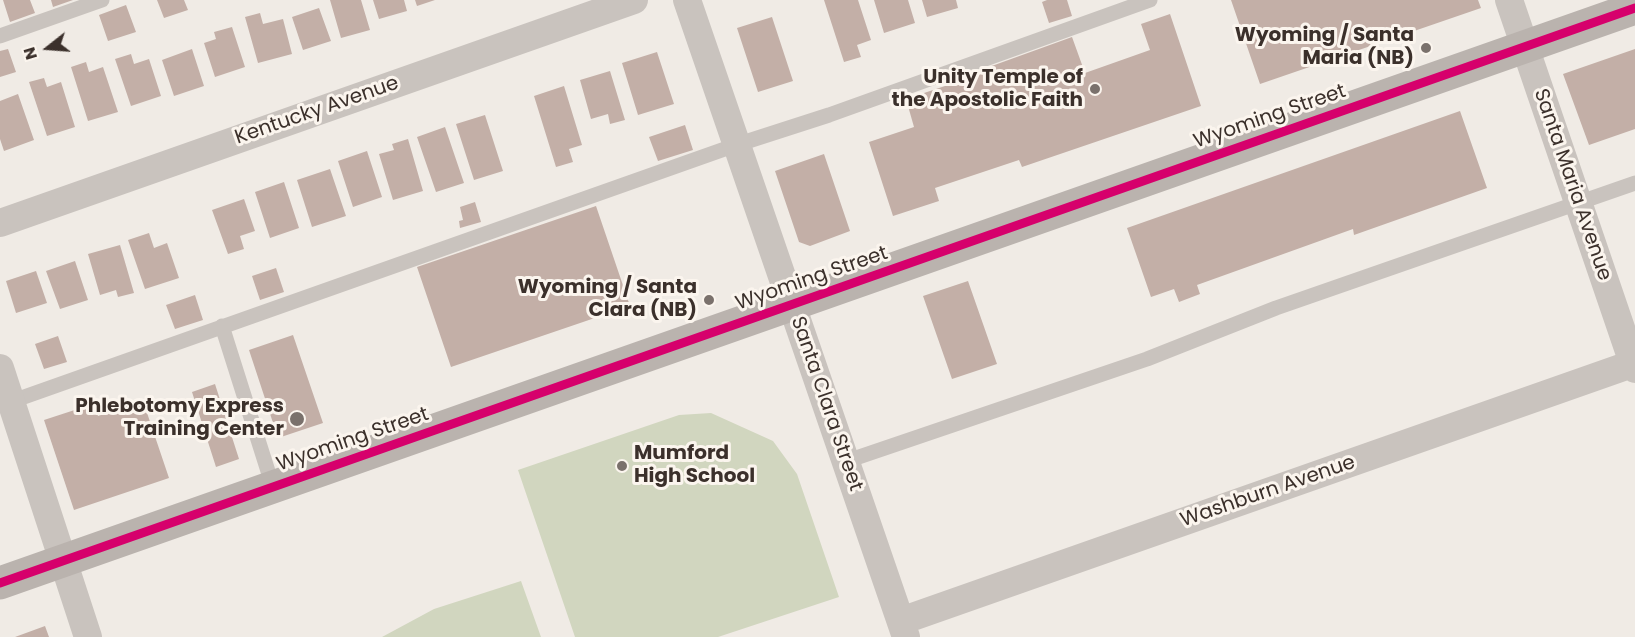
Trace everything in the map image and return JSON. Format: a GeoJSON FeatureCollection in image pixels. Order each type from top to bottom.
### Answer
{"type":"FeatureCollection","features":[{"type":"Feature","properties":{"kind":"street","name":"Kentucky Avenue"},"geometry":{"type":"LineString","coordinates":[[0,223],[634,0]]}},
{"type":"Feature","properties":{"kind":"street","name":"Santa Clara Street"},"geometry":{"type":"LineString","coordinates":[[687,0],[904,629]]}},
{"type":"Feature","properties":{"kind":"street","name":"Santa Maria Avenue"},"geometry":{"type":"LineString","coordinates":[[1509,0],[1634,365]]}},
{"type":"Feature","properties":{"kind":"street","name":"Wyoming Street"},"geometry":{"type":"LineString","coordinates":[[0,583],[1635,8]]}},
{"type":"Feature","properties":{"kind":"street","name":"Washburn Avenue"},"geometry":{"type":"LineString","coordinates":[[904,629],[1634,365]]}},
{"type":"Feature","properties":{"kind":"street"},"geometry":{"type":"LineString","coordinates":[[0,368],[5,403],[63,561],[88,637]]}},
{"type":"Feature","properties":{"kind":"lane"},"geometry":{"type":"LineString","coordinates":[[0,36],[102,0]]}},
{"type":"Feature","properties":{"kind":"lane"},"geometry":{"type":"LineString","coordinates":[[5,403],[736,145],[829,115],[1150,0]]}},
{"type":"Feature","properties":{"kind":"lane"},"geometry":{"type":"LineString","coordinates":[[847,461],[1147,359],[1276,308],[1635,183]]}},
{"type":"Feature","properties":{"kind":"lane"},"geometry":{"type":"LineString","coordinates":[[222,327],[273,487]]}},
{"type":"Feature","properties":{"kind":"green space"},"geometry":{"type":"Polygon","coordinates":[[[711,413],[773,441],[797,474],[839,597],[718,637],[575,637],[518,470],[679,415],[711,413]]]}},
{"type":"Feature","properties":{"kind":"green space"},"geometry":{"type":"Polygon","coordinates":[[[521,581],[541,637],[382,637],[434,609],[521,581]]]}},
{"type":"Feature","properties":{"kind":"building"},"geometry":{"type":"Polygon","coordinates":[[[3,0],[30,0],[35,13],[10,22],[3,0]]]}},
{"type":"Feature","properties":{"kind":"building"},"geometry":{"type":"Polygon","coordinates":[[[51,0],[73,0],[53,7],[51,0]]]}},
{"type":"Feature","properties":{"kind":"building"},"geometry":{"type":"Polygon","coordinates":[[[157,0],[184,0],[188,10],[164,18],[157,0]]]}},
{"type":"Feature","properties":{"kind":"building"},"geometry":{"type":"Polygon","coordinates":[[[330,0],[361,0],[370,30],[341,38],[330,0]]]}},
{"type":"Feature","properties":{"kind":"building"},"geometry":{"type":"Polygon","coordinates":[[[373,0],[404,0],[407,11],[379,19],[373,0]]]}},
{"type":"Feature","properties":{"kind":"building"},"geometry":{"type":"Polygon","coordinates":[[[415,0],[435,0],[417,6],[415,0]]]}},
{"type":"Feature","properties":{"kind":"building"},"geometry":{"type":"Polygon","coordinates":[[[824,0],[858,0],[871,40],[857,45],[861,57],[844,62],[824,0]]]}},
{"type":"Feature","properties":{"kind":"building"},"geometry":{"type":"Polygon","coordinates":[[[874,0],[908,0],[915,23],[884,33],[874,0]]]}},
{"type":"Feature","properties":{"kind":"building"},"geometry":{"type":"Polygon","coordinates":[[[922,0],[956,0],[958,8],[927,17],[922,0]]]}},
{"type":"Feature","properties":{"kind":"building"},"geometry":{"type":"Polygon","coordinates":[[[1067,0],[1072,16],[1049,23],[1042,2],[1067,0]]]}},
{"type":"Feature","properties":{"kind":"building"},"geometry":{"type":"Polygon","coordinates":[[[1231,0],[1478,0],[1481,8],[1260,84],[1231,0]]]}},
{"type":"Feature","properties":{"kind":"building"},"geometry":{"type":"Polygon","coordinates":[[[126,5],[136,32],[108,41],[99,15],[126,5]]]}},
{"type":"Feature","properties":{"kind":"building"},"geometry":{"type":"Polygon","coordinates":[[[319,8],[331,41],[303,50],[292,17],[319,8]]]}},
{"type":"Feature","properties":{"kind":"building"},"geometry":{"type":"Polygon","coordinates":[[[260,13],[263,24],[283,19],[292,54],[258,63],[245,17],[260,13]]]}},
{"type":"Feature","properties":{"kind":"building"},"geometry":{"type":"Polygon","coordinates":[[[1170,14],[1201,106],[1022,167],[1019,160],[935,188],[939,201],[893,216],[869,142],[914,127],[906,99],[990,71],[989,67],[1072,37],[1085,73],[1150,50],[1141,24],[1170,14]]]}},
{"type":"Feature","properties":{"kind":"building"},"geometry":{"type":"Polygon","coordinates":[[[772,17],[793,81],[758,92],[737,28],[772,17]]]}},
{"type":"Feature","properties":{"kind":"building"},"geometry":{"type":"Polygon","coordinates":[[[232,27],[245,67],[215,77],[204,43],[216,39],[214,32],[232,27]]]}},
{"type":"Feature","properties":{"kind":"building"},"geometry":{"type":"Polygon","coordinates":[[[8,49],[16,72],[0,77],[0,51],[8,49]]]}},
{"type":"Feature","properties":{"kind":"building"},"geometry":{"type":"Polygon","coordinates":[[[192,49],[204,86],[174,96],[162,60],[192,49]]]}},
{"type":"Feature","properties":{"kind":"building"},"geometry":{"type":"Polygon","coordinates":[[[1635,49],[1635,129],[1589,145],[1563,74],[1635,49]]]}},
{"type":"Feature","properties":{"kind":"building"},"geometry":{"type":"Polygon","coordinates":[[[657,52],[674,104],[638,115],[622,63],[657,52]]]}},
{"type":"Feature","properties":{"kind":"building"},"geometry":{"type":"Polygon","coordinates":[[[131,54],[134,64],[149,59],[161,96],[131,106],[115,59],[131,54]]]}},
{"type":"Feature","properties":{"kind":"building"},"geometry":{"type":"Polygon","coordinates":[[[86,62],[89,72],[103,67],[118,112],[88,121],[71,67],[86,62]]]}},
{"type":"Feature","properties":{"kind":"building"},"geometry":{"type":"Polygon","coordinates":[[[610,71],[625,120],[610,124],[608,114],[591,119],[580,80],[610,71]]]}},
{"type":"Feature","properties":{"kind":"building"},"geometry":{"type":"Polygon","coordinates":[[[44,78],[47,87],[61,82],[75,127],[47,136],[29,82],[44,78]]]}},
{"type":"Feature","properties":{"kind":"building"},"geometry":{"type":"Polygon","coordinates":[[[564,86],[582,145],[569,149],[573,162],[556,167],[534,96],[564,86]]]}},
{"type":"Feature","properties":{"kind":"building"},"geometry":{"type":"Polygon","coordinates":[[[18,94],[34,140],[4,151],[0,139],[0,101],[18,94]]]}},
{"type":"Feature","properties":{"kind":"building"},"geometry":{"type":"Polygon","coordinates":[[[1460,111],[1487,188],[1354,235],[1353,229],[1197,285],[1200,294],[1179,302],[1174,289],[1151,297],[1127,228],[1460,111]]]}},
{"type":"Feature","properties":{"kind":"building"},"geometry":{"type":"Polygon","coordinates":[[[485,115],[503,171],[474,180],[456,124],[485,115]]]}},
{"type":"Feature","properties":{"kind":"building"},"geometry":{"type":"Polygon","coordinates":[[[685,125],[693,150],[658,161],[649,137],[685,125]]]}},
{"type":"Feature","properties":{"kind":"building"},"geometry":{"type":"Polygon","coordinates":[[[445,127],[464,183],[436,192],[417,137],[445,127]]]}},
{"type":"Feature","properties":{"kind":"building"},"geometry":{"type":"Polygon","coordinates":[[[408,139],[423,191],[393,200],[379,154],[394,150],[392,144],[408,139]]]}},
{"type":"Feature","properties":{"kind":"building"},"geometry":{"type":"Polygon","coordinates":[[[367,151],[382,197],[353,207],[338,161],[367,151]]]}},
{"type":"Feature","properties":{"kind":"building"},"geometry":{"type":"Polygon","coordinates":[[[824,154],[850,231],[810,246],[799,242],[775,171],[824,154]]]}},
{"type":"Feature","properties":{"kind":"building"},"geometry":{"type":"Polygon","coordinates":[[[330,169],[346,216],[312,227],[297,180],[330,169]]]}},
{"type":"Feature","properties":{"kind":"building"},"geometry":{"type":"Polygon","coordinates":[[[284,182],[299,228],[270,238],[255,192],[284,182]]]}},
{"type":"Feature","properties":{"kind":"building"},"geometry":{"type":"Polygon","coordinates":[[[244,199],[255,231],[240,236],[244,249],[228,254],[212,210],[244,199]]]}},
{"type":"Feature","properties":{"kind":"building"},"geometry":{"type":"Polygon","coordinates":[[[475,202],[481,222],[460,228],[459,221],[463,220],[460,207],[475,202]]]}},
{"type":"Feature","properties":{"kind":"building"},"geometry":{"type":"Polygon","coordinates":[[[596,206],[630,306],[451,367],[417,267],[596,206]]]}},
{"type":"Feature","properties":{"kind":"building"},"geometry":{"type":"Polygon","coordinates":[[[149,233],[154,248],[167,243],[179,278],[145,289],[128,240],[149,233]]]}},
{"type":"Feature","properties":{"kind":"building"},"geometry":{"type":"Polygon","coordinates":[[[120,245],[134,293],[118,297],[116,290],[100,295],[88,254],[120,245]]]}},
{"type":"Feature","properties":{"kind":"building"},"geometry":{"type":"Polygon","coordinates":[[[75,261],[88,300],[60,309],[46,271],[75,261]]]}},
{"type":"Feature","properties":{"kind":"building"},"geometry":{"type":"Polygon","coordinates":[[[276,268],[284,292],[260,300],[252,276],[276,268]]]}},
{"type":"Feature","properties":{"kind":"building"},"geometry":{"type":"Polygon","coordinates":[[[36,271],[47,303],[16,313],[6,281],[36,271]]]}},
{"type":"Feature","properties":{"kind":"building"},"geometry":{"type":"Polygon","coordinates":[[[968,281],[997,364],[952,379],[923,296],[968,281]]]}},
{"type":"Feature","properties":{"kind":"building"},"geometry":{"type":"Polygon","coordinates":[[[195,295],[203,320],[175,329],[166,305],[195,295]]]}},
{"type":"Feature","properties":{"kind":"building"},"geometry":{"type":"Polygon","coordinates":[[[293,335],[323,423],[278,438],[249,350],[293,335]]]}},
{"type":"Feature","properties":{"kind":"building"},"geometry":{"type":"Polygon","coordinates":[[[58,336],[67,362],[44,369],[35,344],[58,336]]]}},
{"type":"Feature","properties":{"kind":"building"},"geometry":{"type":"Polygon","coordinates":[[[215,384],[239,459],[216,467],[192,392],[215,384]]]}},
{"type":"Feature","properties":{"kind":"building"},"geometry":{"type":"Polygon","coordinates":[[[143,401],[169,478],[74,510],[44,420],[93,404],[98,416],[143,401]]]}},
{"type":"Feature","properties":{"kind":"building"},"geometry":{"type":"Polygon","coordinates":[[[45,626],[49,637],[15,637],[45,626]]]}},
{"type":"Feature","properties":{"kind":"cycle path"},"geometry":{"type":"LineString","coordinates":[[0,583],[1635,8]]}},
{"type":"Feature","properties":{"kind":"place","name":"Wyoming / Santa Maria (NB)"},"geometry":{"type":"Point","coordinates":[1426,48]}},
{"type":"Feature","properties":{"kind":"place","name":"Unity Temple of the Apostolic Faith"},"geometry":{"type":"Point","coordinates":[1095,89]}},
{"type":"Feature","properties":{"kind":"place","name":"Wyoming / Santa Clara (NB)"},"geometry":{"type":"Point","coordinates":[709,300]}},
{"type":"Feature","properties":{"kind":"place","name":"Phlebotomy Express Training Center"},"geometry":{"type":"Point","coordinates":[297,419]}},
{"type":"Feature","properties":{"kind":"place","name":"Mumford High School"},"geometry":{"type":"Point","coordinates":[622,466]}}]}
